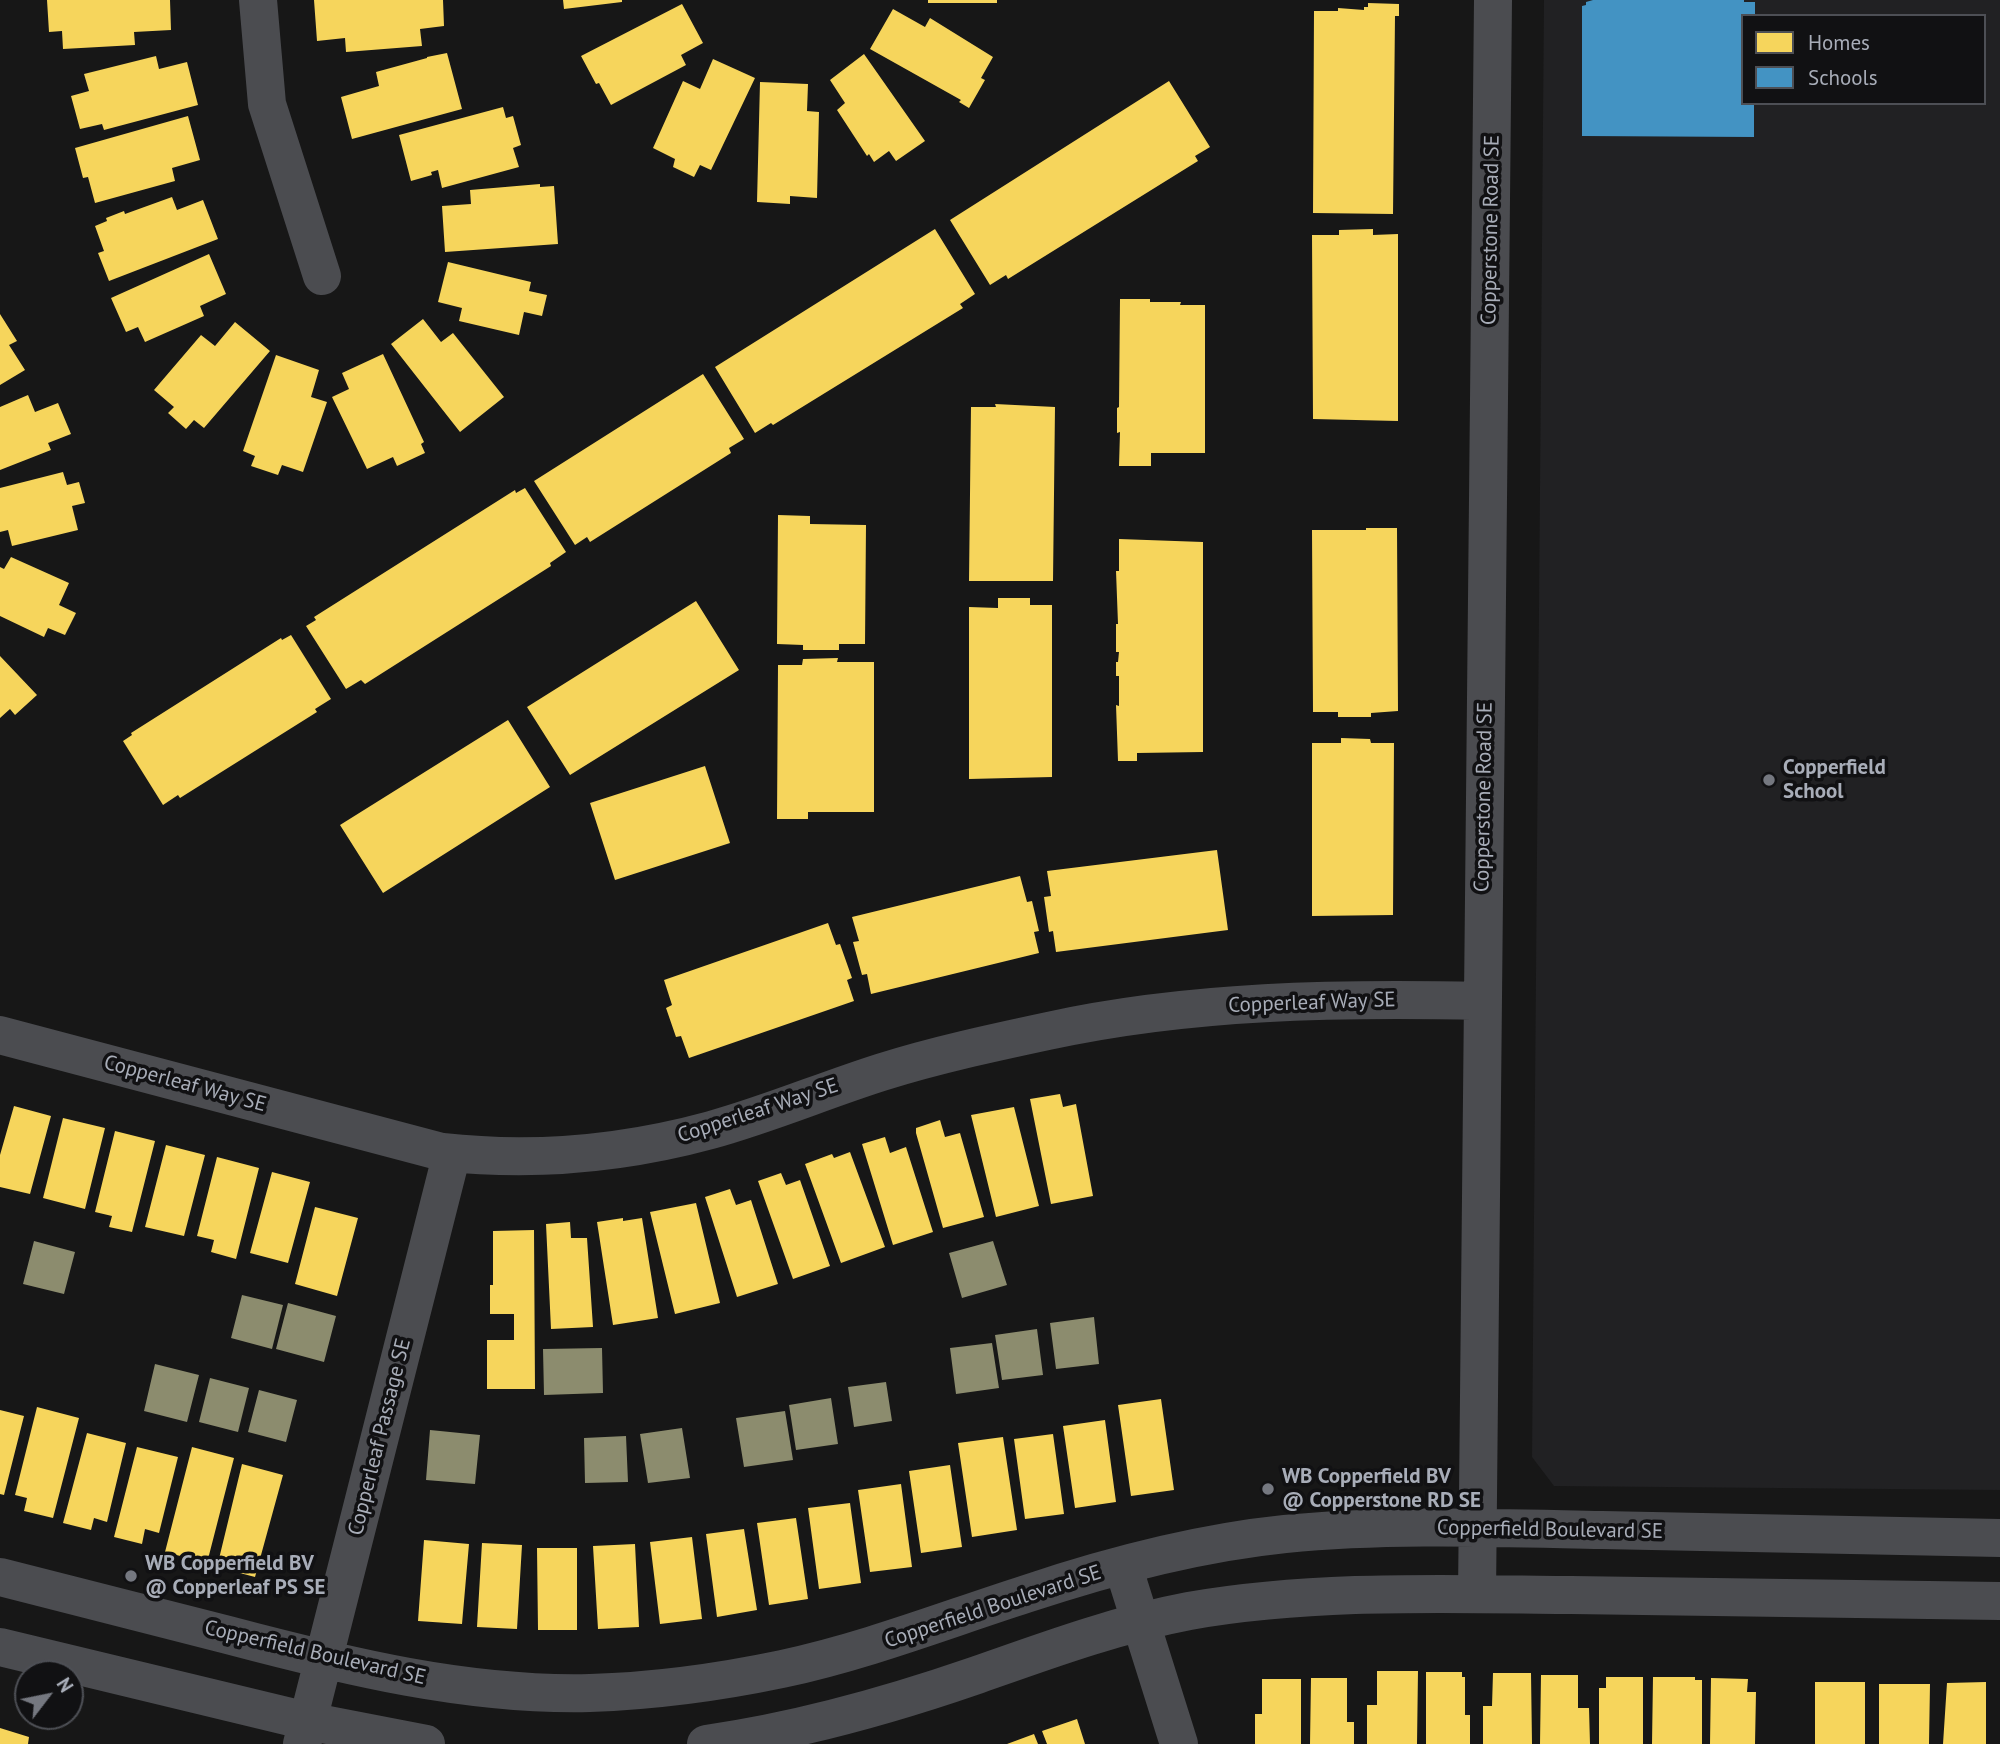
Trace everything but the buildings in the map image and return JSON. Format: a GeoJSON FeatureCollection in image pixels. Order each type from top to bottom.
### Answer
{"type":"FeatureCollection","features":[{"type":"Feature","properties":{"kind":"street"},"geometry":{"type":"LineString","coordinates":[[258,0],[267,104],[322,276]]}},
{"type":"Feature","properties":{"kind":"street","name":"Copperstone Road SE"},"geometry":{"type":"LineString","coordinates":[[1477,1594],[1493,0]]}},
{"type":"Feature","properties":{"kind":"street","name":"Copperleaf Way SE"},"geometry":{"type":"LineString","coordinates":[[0,1035],[452,1153],[492,1157],[547,1156],[613,1150],[712,1130],[885,1071],[1049,1030],[1108,1020],[1278,1002],[1415,999],[1482,1001]]}},
{"type":"Feature","properties":{"kind":"street","name":"Copperleaf Passage SE"},"geometry":{"type":"LineString","coordinates":[[305,1733],[452,1153]]}},
{"type":"Feature","properties":{"kind":"street","name":"Copperfield Boulevard SE"},"geometry":{"type":"LineString","coordinates":[[0,1577],[324,1660],[436,1681],[518,1690],[590,1693],[682,1685],[779,1669],[856,1651],[1027,1593],[1124,1566],[1197,1547],[1285,1534],[1477,1527],[2000,1538]]}},
{"type":"Feature","properties":{"kind":"street"},"geometry":{"type":"LineString","coordinates":[[1124,1566],[1178,1744]]}},
{"type":"Feature","properties":{"kind":"street"},"geometry":{"type":"LineString","coordinates":[[706,1744],[749,1738],[832,1719],[1140,1622],[1254,1601],[1326,1596],[1477,1594],[2000,1601]]}},
{"type":"Feature","properties":{"kind":"street"},"geometry":{"type":"LineString","coordinates":[[0,1647],[305,1733],[426,1744]]}},
{"type":"Feature","properties":{"kind":"shaded area","name":"Copperfield School"},"geometry":{"type":"Polygon","coordinates":[[[1544,0],[2000,0],[2000,1490],[1554,1486],[1532,1457],[1544,0]]]}},
{"type":"Feature","properties":{"kind":"place","name":"Copperfield School"},"geometry":{"type":"Point","coordinates":[1769,780]}},
{"type":"Feature","properties":{"kind":"place","name":"WB Copperfield BV @ Copperstone RD SE"},"geometry":{"type":"Point","coordinates":[1268,1489]}},
{"type":"Feature","properties":{"kind":"place","name":"WB Copperfield BV @ Copperleaf PS SE"},"geometry":{"type":"Point","coordinates":[131,1576]}}]}
